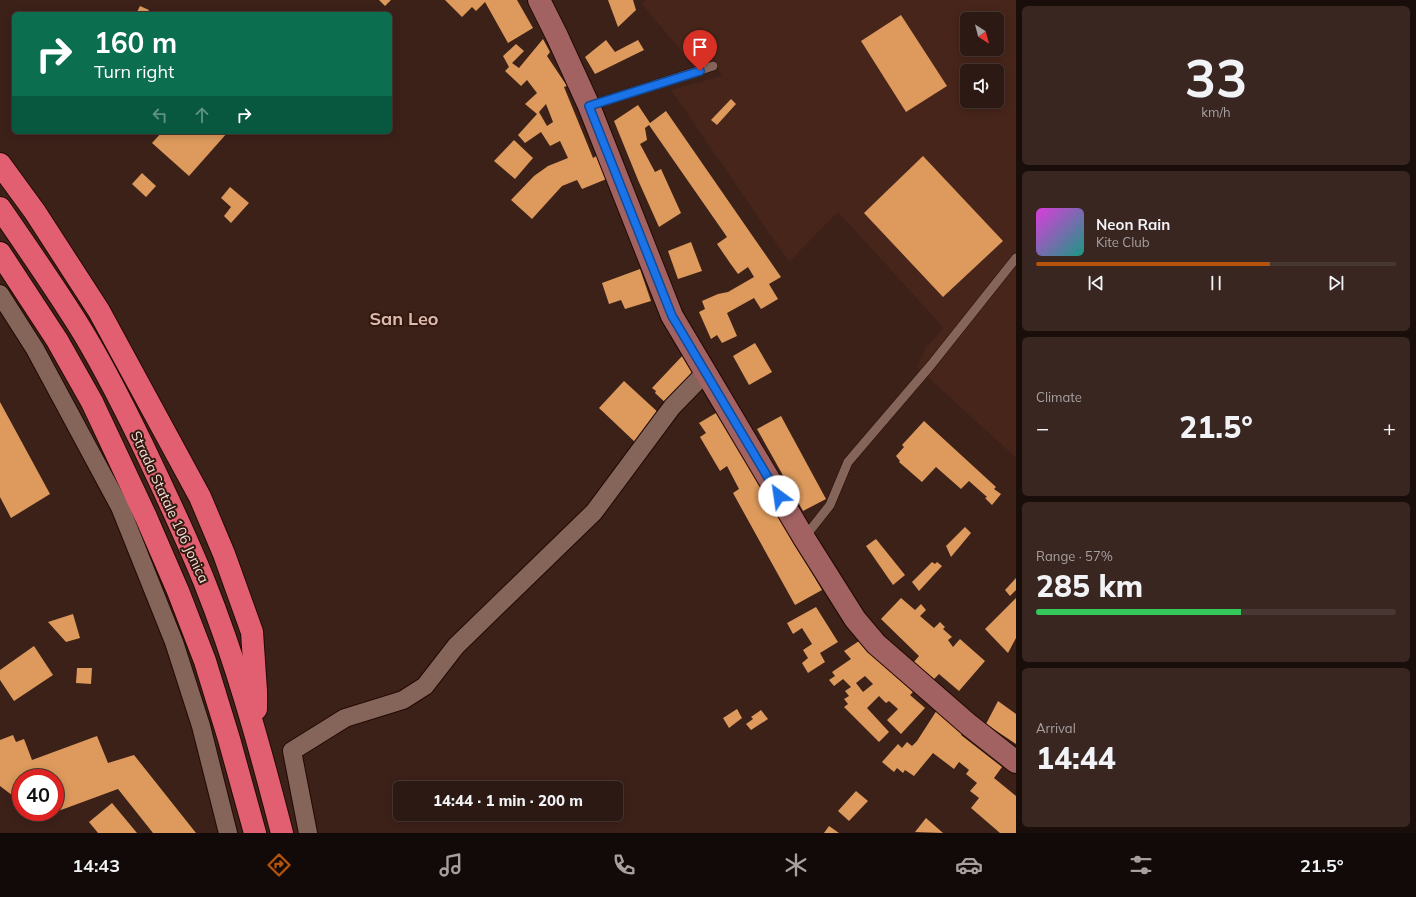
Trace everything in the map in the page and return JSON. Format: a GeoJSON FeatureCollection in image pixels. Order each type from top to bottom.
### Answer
{"type":"FeatureCollection","features":[{"type":"Feature","properties":{"kind":"highway"},"geometry":{"type":"LineString","coordinates":[[0,164],[35,212],[100,311],[200,496],[224,554],[252,632],[256,691],[255,732]]}},
{"type":"Feature","properties":{"kind":"highway","name":"Strada Statale 106 Jonica"},"geometry":{"type":"LineString","coordinates":[[0,208],[40,265],[80,327],[114,388],[172,506],[205,582],[230,651],[255,732],[282,833]]}},
{"type":"Feature","properties":{"kind":"highway","name":"Strada Statale 106 Jonica"},"geometry":{"type":"LineString","coordinates":[[0,253],[57,340],[92,402],[146,517],[178,591],[204,661],[229,739],[255,833]]}},
{"type":"Feature","properties":{"kind":"street"},"geometry":{"type":"LineString","coordinates":[[538,0],[557,36],[589,106],[672,316],[804,538],[856,619],[876,644],[970,725],[1016,762]]}},
{"type":"Feature","properties":{"kind":"street"},"geometry":{"type":"LineString","coordinates":[[0,294],[35,349],[120,507],[174,642],[201,726],[228,833]]}},
{"type":"Feature","properties":{"kind":"street"},"geometry":{"type":"LineString","coordinates":[[308,833],[292,751],[345,718],[403,700],[425,686],[456,646],[594,512],[672,407],[705,373]]}},
{"type":"Feature","properties":{"kind":"lane"},"geometry":{"type":"LineString","coordinates":[[589,106],[713,66]]}},
{"type":"Feature","properties":{"kind":"lane"},"geometry":{"type":"LineString","coordinates":[[804,538],[830,505],[848,462],[931,364],[1016,258]]}},
{"type":"Feature","properties":{"kind":"shaded area"},"geometry":{"type":"Polygon","coordinates":[[[646,0],[1016,0],[1016,458],[917,367],[926,347],[944,328],[838,212],[789,262],[671,90],[722,76],[713,56],[691,63],[642,4],[646,0]]]}},
{"type":"Feature","properties":{"kind":"building"},"geometry":{"type":"Polygon","coordinates":[[[379,0],[391,0],[385,6],[379,0]]]}},
{"type":"Feature","properties":{"kind":"building"},"geometry":{"type":"Polygon","coordinates":[[[445,0],[517,0],[533,28],[508,43],[485,2],[476,11],[472,7],[462,17],[445,0]]]}},
{"type":"Feature","properties":{"kind":"building"},"geometry":{"type":"Polygon","coordinates":[[[608,0],[633,0],[636,10],[618,27],[608,0]]]}},
{"type":"Feature","properties":{"kind":"building"},"geometry":{"type":"Polygon","coordinates":[[[140,6],[149,10],[148,12],[137,12],[140,6]]]}},
{"type":"Feature","properties":{"kind":"building"},"geometry":{"type":"Polygon","coordinates":[[[901,15],[947,86],[906,112],[861,41],[901,15]]]}},
{"type":"Feature","properties":{"kind":"building"},"geometry":{"type":"Polygon","coordinates":[[[543,39],[550,52],[547,56],[567,86],[564,87],[593,158],[598,155],[609,178],[582,189],[577,180],[562,186],[532,219],[511,200],[534,176],[548,166],[568,158],[560,141],[550,146],[541,132],[525,143],[518,135],[537,114],[525,104],[537,93],[527,80],[521,86],[505,71],[509,67],[503,56],[516,44],[524,51],[512,63],[519,68],[543,39]],[[546,104],[539,112],[547,126],[553,122],[546,104]]]}},
{"type":"Feature","properties":{"kind":"building"},"geometry":{"type":"Polygon","coordinates":[[[606,40],[615,52],[638,40],[644,50],[595,74],[585,57],[606,40]]]}},
{"type":"Feature","properties":{"kind":"building"},"geometry":{"type":"Polygon","coordinates":[[[731,99],[736,104],[717,125],[711,120],[731,99]]]}},
{"type":"Feature","properties":{"kind":"building"},"geometry":{"type":"Polygon","coordinates":[[[638,105],[650,123],[666,111],[781,277],[769,284],[778,299],[761,309],[754,298],[727,313],[737,336],[722,343],[717,335],[711,339],[699,312],[705,309],[702,301],[718,294],[728,292],[754,277],[748,267],[738,274],[730,263],[717,244],[727,237],[649,125],[645,128],[647,140],[640,144],[655,172],[661,169],[681,213],[659,227],[614,121],[638,105]]]}},
{"type":"Feature","properties":{"kind":"building"},"geometry":{"type":"Polygon","coordinates":[[[160,134],[226,134],[189,176],[152,143],[160,134]]]}},
{"type":"Feature","properties":{"kind":"building"},"geometry":{"type":"Polygon","coordinates":[[[514,140],[533,158],[515,179],[494,161],[514,140]]]}},
{"type":"Feature","properties":{"kind":"building"},"geometry":{"type":"Polygon","coordinates":[[[923,156],[1003,241],[943,297],[864,213],[923,156]]]}},
{"type":"Feature","properties":{"kind":"building"},"geometry":{"type":"Polygon","coordinates":[[[142,173],[156,186],[146,197],[132,184],[142,173]]]}},
{"type":"Feature","properties":{"kind":"building"},"geometry":{"type":"Polygon","coordinates":[[[230,187],[249,203],[231,223],[224,216],[231,207],[221,198],[230,187]]]}},
{"type":"Feature","properties":{"kind":"building"},"geometry":{"type":"Polygon","coordinates":[[[691,242],[702,271],[678,279],[668,251],[691,242]]]}},
{"type":"Feature","properties":{"kind":"building"},"geometry":{"type":"Polygon","coordinates":[[[640,269],[651,301],[625,309],[621,300],[609,304],[602,283],[640,269]]]}},
{"type":"Feature","properties":{"kind":"building"},"geometry":{"type":"Polygon","coordinates":[[[755,343],[772,372],[749,385],[733,356],[755,343]]]}},
{"type":"Feature","properties":{"kind":"building"},"geometry":{"type":"Polygon","coordinates":[[[685,353],[698,374],[669,406],[655,393],[656,391],[652,388],[685,353]]]}},
{"type":"Feature","properties":{"kind":"building"},"geometry":{"type":"Polygon","coordinates":[[[624,381],[661,415],[636,443],[599,408],[624,381]]]}},
{"type":"Feature","properties":{"kind":"building"},"geometry":{"type":"Polygon","coordinates":[[[0,402],[50,494],[11,518],[0,497],[0,402]]]}},
{"type":"Feature","properties":{"kind":"building"},"geometry":{"type":"Polygon","coordinates":[[[721,410],[822,590],[795,605],[733,493],[739,489],[727,466],[720,471],[700,437],[706,433],[699,423],[721,410]]]}},
{"type":"Feature","properties":{"kind":"building"},"geometry":{"type":"Polygon","coordinates":[[[781,416],[826,499],[803,511],[757,429],[781,416]]]}},
{"type":"Feature","properties":{"kind":"building"},"geometry":{"type":"Polygon","coordinates":[[[924,421],[996,487],[994,489],[1001,494],[992,505],[985,498],[987,497],[969,481],[961,489],[936,467],[922,482],[899,462],[900,461],[896,456],[904,447],[902,445],[924,421]]]}},
{"type":"Feature","properties":{"kind":"building"},"geometry":{"type":"Polygon","coordinates":[[[965,527],[971,533],[951,557],[946,546],[965,527]]]}},
{"type":"Feature","properties":{"kind":"building"},"geometry":{"type":"Polygon","coordinates":[[[876,539],[905,575],[893,585],[866,546],[876,539]]]}},
{"type":"Feature","properties":{"kind":"building"},"geometry":{"type":"Polygon","coordinates":[[[932,562],[935,564],[937,562],[942,566],[919,591],[912,582],[932,562]]]}},
{"type":"Feature","properties":{"kind":"building"},"geometry":{"type":"Polygon","coordinates":[[[1016,578],[1016,590],[1010,596],[1005,590],[1016,578]]]}},
{"type":"Feature","properties":{"kind":"building"},"geometry":{"type":"Polygon","coordinates":[[[901,598],[915,610],[921,604],[926,610],[920,616],[934,628],[940,622],[945,627],[943,629],[952,637],[948,640],[953,647],[960,639],[985,661],[959,691],[939,674],[933,680],[913,663],[919,656],[881,619],[901,598]]]}},
{"type":"Feature","properties":{"kind":"building"},"geometry":{"type":"Polygon","coordinates":[[[1016,598],[1016,638],[1008,653],[985,629],[1016,598]]]}},
{"type":"Feature","properties":{"kind":"building"},"geometry":{"type":"Polygon","coordinates":[[[816,607],[838,642],[820,653],[825,662],[808,673],[802,663],[808,658],[803,650],[812,644],[802,628],[793,634],[787,623],[816,607]]]}},
{"type":"Feature","properties":{"kind":"building"},"geometry":{"type":"Polygon","coordinates":[[[73,614],[80,638],[66,642],[48,622],[73,614]]]}},
{"type":"Feature","properties":{"kind":"building"},"geometry":{"type":"Polygon","coordinates":[[[859,641],[913,692],[910,695],[925,708],[901,734],[887,720],[898,709],[889,701],[886,703],[879,696],[867,708],[889,732],[879,742],[844,707],[848,704],[844,699],[849,696],[845,691],[851,687],[843,679],[834,686],[829,680],[835,676],[832,672],[851,659],[844,651],[859,641]],[[865,676],[856,683],[863,692],[873,684],[865,676]]]}},
{"type":"Feature","properties":{"kind":"building"},"geometry":{"type":"Polygon","coordinates":[[[34,646],[53,675],[14,701],[0,680],[0,670],[34,646]]]}},
{"type":"Feature","properties":{"kind":"building"},"geometry":{"type":"Polygon","coordinates":[[[77,668],[92,668],[91,684],[76,683],[77,668]]]}},
{"type":"Feature","properties":{"kind":"building"},"geometry":{"type":"Polygon","coordinates":[[[998,701],[1016,714],[1016,744],[986,724],[998,701]]]}},
{"type":"Feature","properties":{"kind":"building"},"geometry":{"type":"Polygon","coordinates":[[[737,709],[742,718],[729,728],[723,718],[737,709]]]}},
{"type":"Feature","properties":{"kind":"building"},"geometry":{"type":"Polygon","coordinates":[[[761,710],[768,719],[751,730],[746,724],[753,719],[751,717],[761,710]]]}},
{"type":"Feature","properties":{"kind":"building"},"geometry":{"type":"Polygon","coordinates":[[[937,710],[964,731],[961,735],[1002,767],[994,778],[1016,796],[1016,833],[1000,833],[971,808],[979,798],[970,791],[977,783],[966,774],[969,770],[959,762],[954,769],[933,753],[914,776],[905,770],[903,773],[897,768],[894,772],[882,762],[898,744],[902,748],[907,742],[912,746],[917,741],[937,710]]]}},
{"type":"Feature","properties":{"kind":"building"},"geometry":{"type":"Polygon","coordinates":[[[13,735],[16,742],[24,739],[32,760],[97,736],[108,763],[134,755],[196,833],[153,833],[118,789],[64,809],[64,769],[12,769],[12,795],[0,786],[0,740],[13,735]]]}},
{"type":"Feature","properties":{"kind":"building"},"geometry":{"type":"Polygon","coordinates":[[[856,791],[868,801],[849,821],[838,811],[856,791]]]}},
{"type":"Feature","properties":{"kind":"building"},"geometry":{"type":"Polygon","coordinates":[[[112,803],[137,833],[98,833],[89,822],[112,803]]]}},
{"type":"Feature","properties":{"kind":"building"},"geometry":{"type":"Polygon","coordinates":[[[926,818],[943,833],[915,832],[926,818]]]}},
{"type":"Feature","properties":{"kind":"building"},"geometry":{"type":"Polygon","coordinates":[[[829,826],[839,833],[824,833],[829,826]]]}},
{"type":"Feature","properties":{"kind":"district","name":"San Leo"},"geometry":{"type":"Point","coordinates":[404,318]}},
{"type":"Feature","properties":{"kind":"route"},"geometry":{"type":"LineString","coordinates":[[700,71],[589,106],[672,316],[779,496]]}}]}
